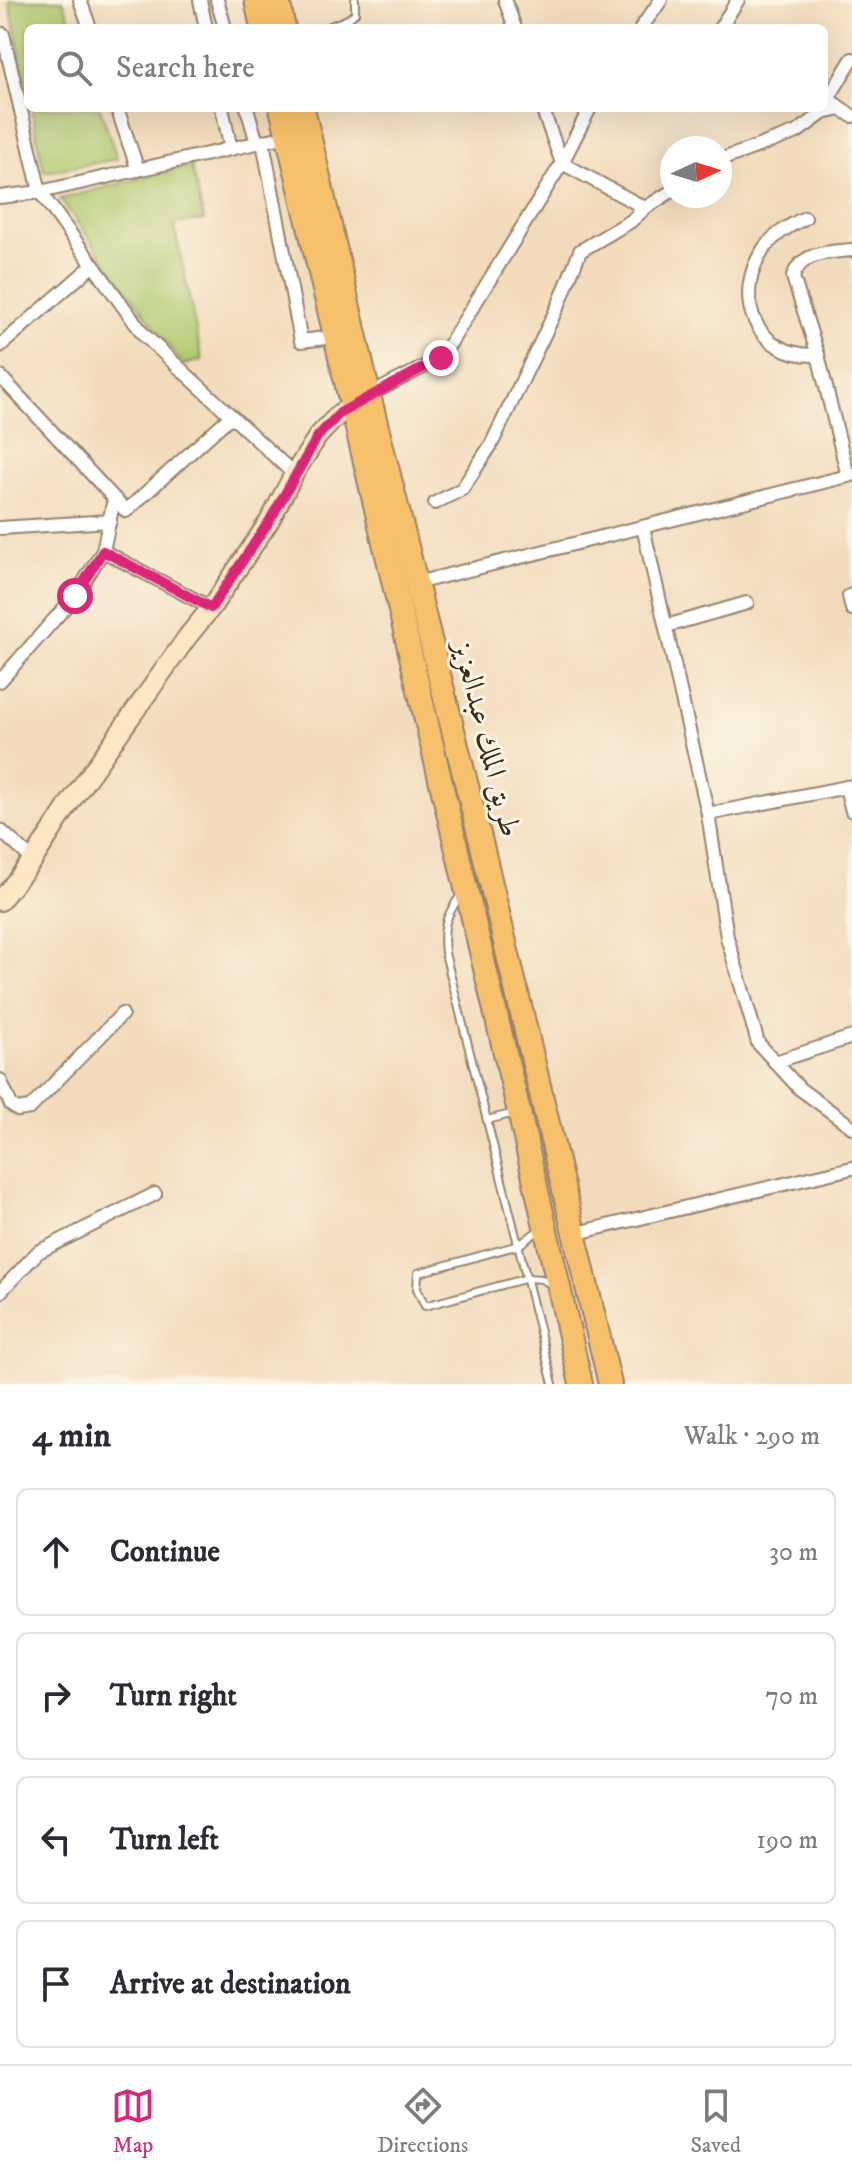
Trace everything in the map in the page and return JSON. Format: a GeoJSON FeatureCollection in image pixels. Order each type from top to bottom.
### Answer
{"type":"FeatureCollection","features":[{"type":"Feature","properties":{"kind":"highway"},"geometry":{"type":"LineString","coordinates":[[256,0],[261,24]]}},
{"type":"Feature","properties":{"kind":"highway"},"geometry":{"type":"LineString","coordinates":[[278,0],[283,24]]}},
{"type":"Feature","properties":{"kind":"highway","name":"طريق الملك عبدالعزيز"},"geometry":{"type":"LineString","coordinates":[[282,112],[334,337],[360,401],[416,583],[612,1384]]}},
{"type":"Feature","properties":{"kind":"highway","name":"طريق الملك عبدالعزيز"},"geometry":{"type":"LineString","coordinates":[[304,112],[360,401],[466,887],[578,1377]]}},
{"type":"Feature","properties":{"kind":"street"},"geometry":{"type":"LineString","coordinates":[[80,0],[89,24]]}},
{"type":"Feature","properties":{"kind":"street"},"geometry":{"type":"LineString","coordinates":[[200,0],[205,24]]}},
{"type":"Feature","properties":{"kind":"street"},"geometry":{"type":"LineString","coordinates":[[217,0],[224,24]]}},
{"type":"Feature","properties":{"kind":"street"},"geometry":{"type":"LineString","coordinates":[[505,0],[514,24]]}},
{"type":"Feature","properties":{"kind":"street"},"geometry":{"type":"LineString","coordinates":[[644,24],[661,0]]}},
{"type":"Feature","properties":{"kind":"street"},"geometry":{"type":"LineString","coordinates":[[723,24],[738,0]]}},
{"type":"Feature","properties":{"kind":"street"},"geometry":{"type":"LineString","coordinates":[[3,34],[40,192],[144,335],[294,474]]}},
{"type":"Feature","properties":{"kind":"street"},"geometry":{"type":"LineString","coordinates":[[847,112],[828,99],[852,59]]}},
{"type":"Feature","properties":{"kind":"street"},"geometry":{"type":"LineString","coordinates":[[118,112],[138,170]]}},
{"type":"Feature","properties":{"kind":"street"},"geometry":{"type":"LineString","coordinates":[[223,112],[231,149]]}},
{"type":"Feature","properties":{"kind":"street"},"geometry":{"type":"LineString","coordinates":[[249,112],[260,142],[301,341],[334,337]]}},
{"type":"Feature","properties":{"kind":"street"},"geometry":{"type":"LineString","coordinates":[[543,112],[562,163],[645,208]]}},
{"type":"Feature","properties":{"kind":"street"},"geometry":{"type":"LineString","coordinates":[[0,901],[33,860],[96,765],[211,608],[270,520],[318,436],[340,413],[441,358],[562,163],[588,112]]}},
{"type":"Feature","properties":{"kind":"street"},"geometry":{"type":"LineString","coordinates":[[732,156],[797,132],[823,113],[847,112]]}},
{"type":"Feature","properties":{"kind":"street"},"geometry":{"type":"LineString","coordinates":[[0,197],[40,192],[287,136]]}},
{"type":"Feature","properties":{"kind":"street"},"geometry":{"type":"LineString","coordinates":[[435,503],[462,489],[491,445],[559,304],[580,251],[631,221],[660,199]]}},
{"type":"Feature","properties":{"kind":"street"},"geometry":{"type":"LineString","coordinates":[[805,218],[777,234],[758,258],[750,290],[751,306],[755,323],[773,346],[800,356],[818,355]]}},
{"type":"Feature","properties":{"kind":"street"},"geometry":{"type":"LineString","coordinates":[[416,583],[850,475],[818,355],[793,277],[796,267],[821,253],[852,250]]}},
{"type":"Feature","properties":{"kind":"street"},"geometry":{"type":"LineString","coordinates":[[0,346],[93,265]]}},
{"type":"Feature","properties":{"kind":"street"},"geometry":{"type":"LineString","coordinates":[[0,376],[126,511],[231,416]]}},
{"type":"Feature","properties":{"kind":"street"},"geometry":{"type":"LineString","coordinates":[[0,681],[75,596],[103,551],[114,499]]}},
{"type":"Feature","properties":{"kind":"street"},"geometry":{"type":"LineString","coordinates":[[0,528],[110,521]]}},
{"type":"Feature","properties":{"kind":"street"},"geometry":{"type":"LineString","coordinates":[[643,527],[708,814],[727,937],[758,1043],[800,1089],[852,1127]]}},
{"type":"Feature","properties":{"kind":"street"},"geometry":{"type":"LineString","coordinates":[[103,551],[211,608]]}},
{"type":"Feature","properties":{"kind":"street"},"geometry":{"type":"LineString","coordinates":[[852,595],[849,596],[852,609]]}},
{"type":"Feature","properties":{"kind":"street"},"geometry":{"type":"LineString","coordinates":[[666,626],[747,603]]}},
{"type":"Feature","properties":{"kind":"street"},"geometry":{"type":"LineString","coordinates":[[708,814],[849,787],[852,811]]}},
{"type":"Feature","properties":{"kind":"street"},"geometry":{"type":"LineString","coordinates":[[0,830],[33,860]]}},
{"type":"Feature","properties":{"kind":"street"},"geometry":{"type":"LineString","coordinates":[[0,1080],[11,1105],[18,1110],[30,1108],[122,1014]]}},
{"type":"Feature","properties":{"kind":"street"},"geometry":{"type":"LineString","coordinates":[[775,1062],[852,1037]]}},
{"type":"Feature","properties":{"kind":"street"},"geometry":{"type":"LineString","coordinates":[[573,1234],[852,1168]]}},
{"type":"Feature","properties":{"kind":"street"},"geometry":{"type":"LineString","coordinates":[[0,1292],[38,1252],[155,1194]]}},
{"type":"Feature","properties":{"kind":"lane"},"geometry":{"type":"LineString","coordinates":[[335,24],[355,13],[355,0]]}},
{"type":"Feature","properties":{"kind":"lane"},"geometry":{"type":"LineString","coordinates":[[466,887],[451,908],[442,931],[445,953],[553,1384]]}},
{"type":"Feature","properties":{"kind":"lane"},"geometry":{"type":"LineString","coordinates":[[487,1120],[519,1112]]}},
{"type":"Feature","properties":{"kind":"lane"},"geometry":{"type":"LineString","coordinates":[[545,1225],[519,1245],[418,1273],[417,1289],[425,1306],[528,1278],[542,1279],[560,1290]]}},
{"type":"Feature","properties":{"kind":"lane"},"geometry":{"type":"LineString","coordinates":[[551,1369],[578,1377]]}},
{"type":"Feature","properties":{"kind":"green space"},"geometry":{"type":"Polygon","coordinates":[[[9,0],[63,0],[72,24],[24,24],[24,73],[9,0]]]}},
{"type":"Feature","properties":{"kind":"green space"},"geometry":{"type":"Polygon","coordinates":[[[32,112],[101,112],[117,159],[44,172],[32,112]]]}},
{"type":"Feature","properties":{"kind":"green space"},"geometry":{"type":"Polygon","coordinates":[[[191,165],[204,220],[174,224],[202,360],[183,365],[60,199],[191,165]]]}},
{"type":"Feature","properties":{"kind":"route"},"geometry":{"type":"LineString","coordinates":[[75,596],[103,551],[211,608],[270,520],[318,436],[340,413],[441,358]]}}]}
